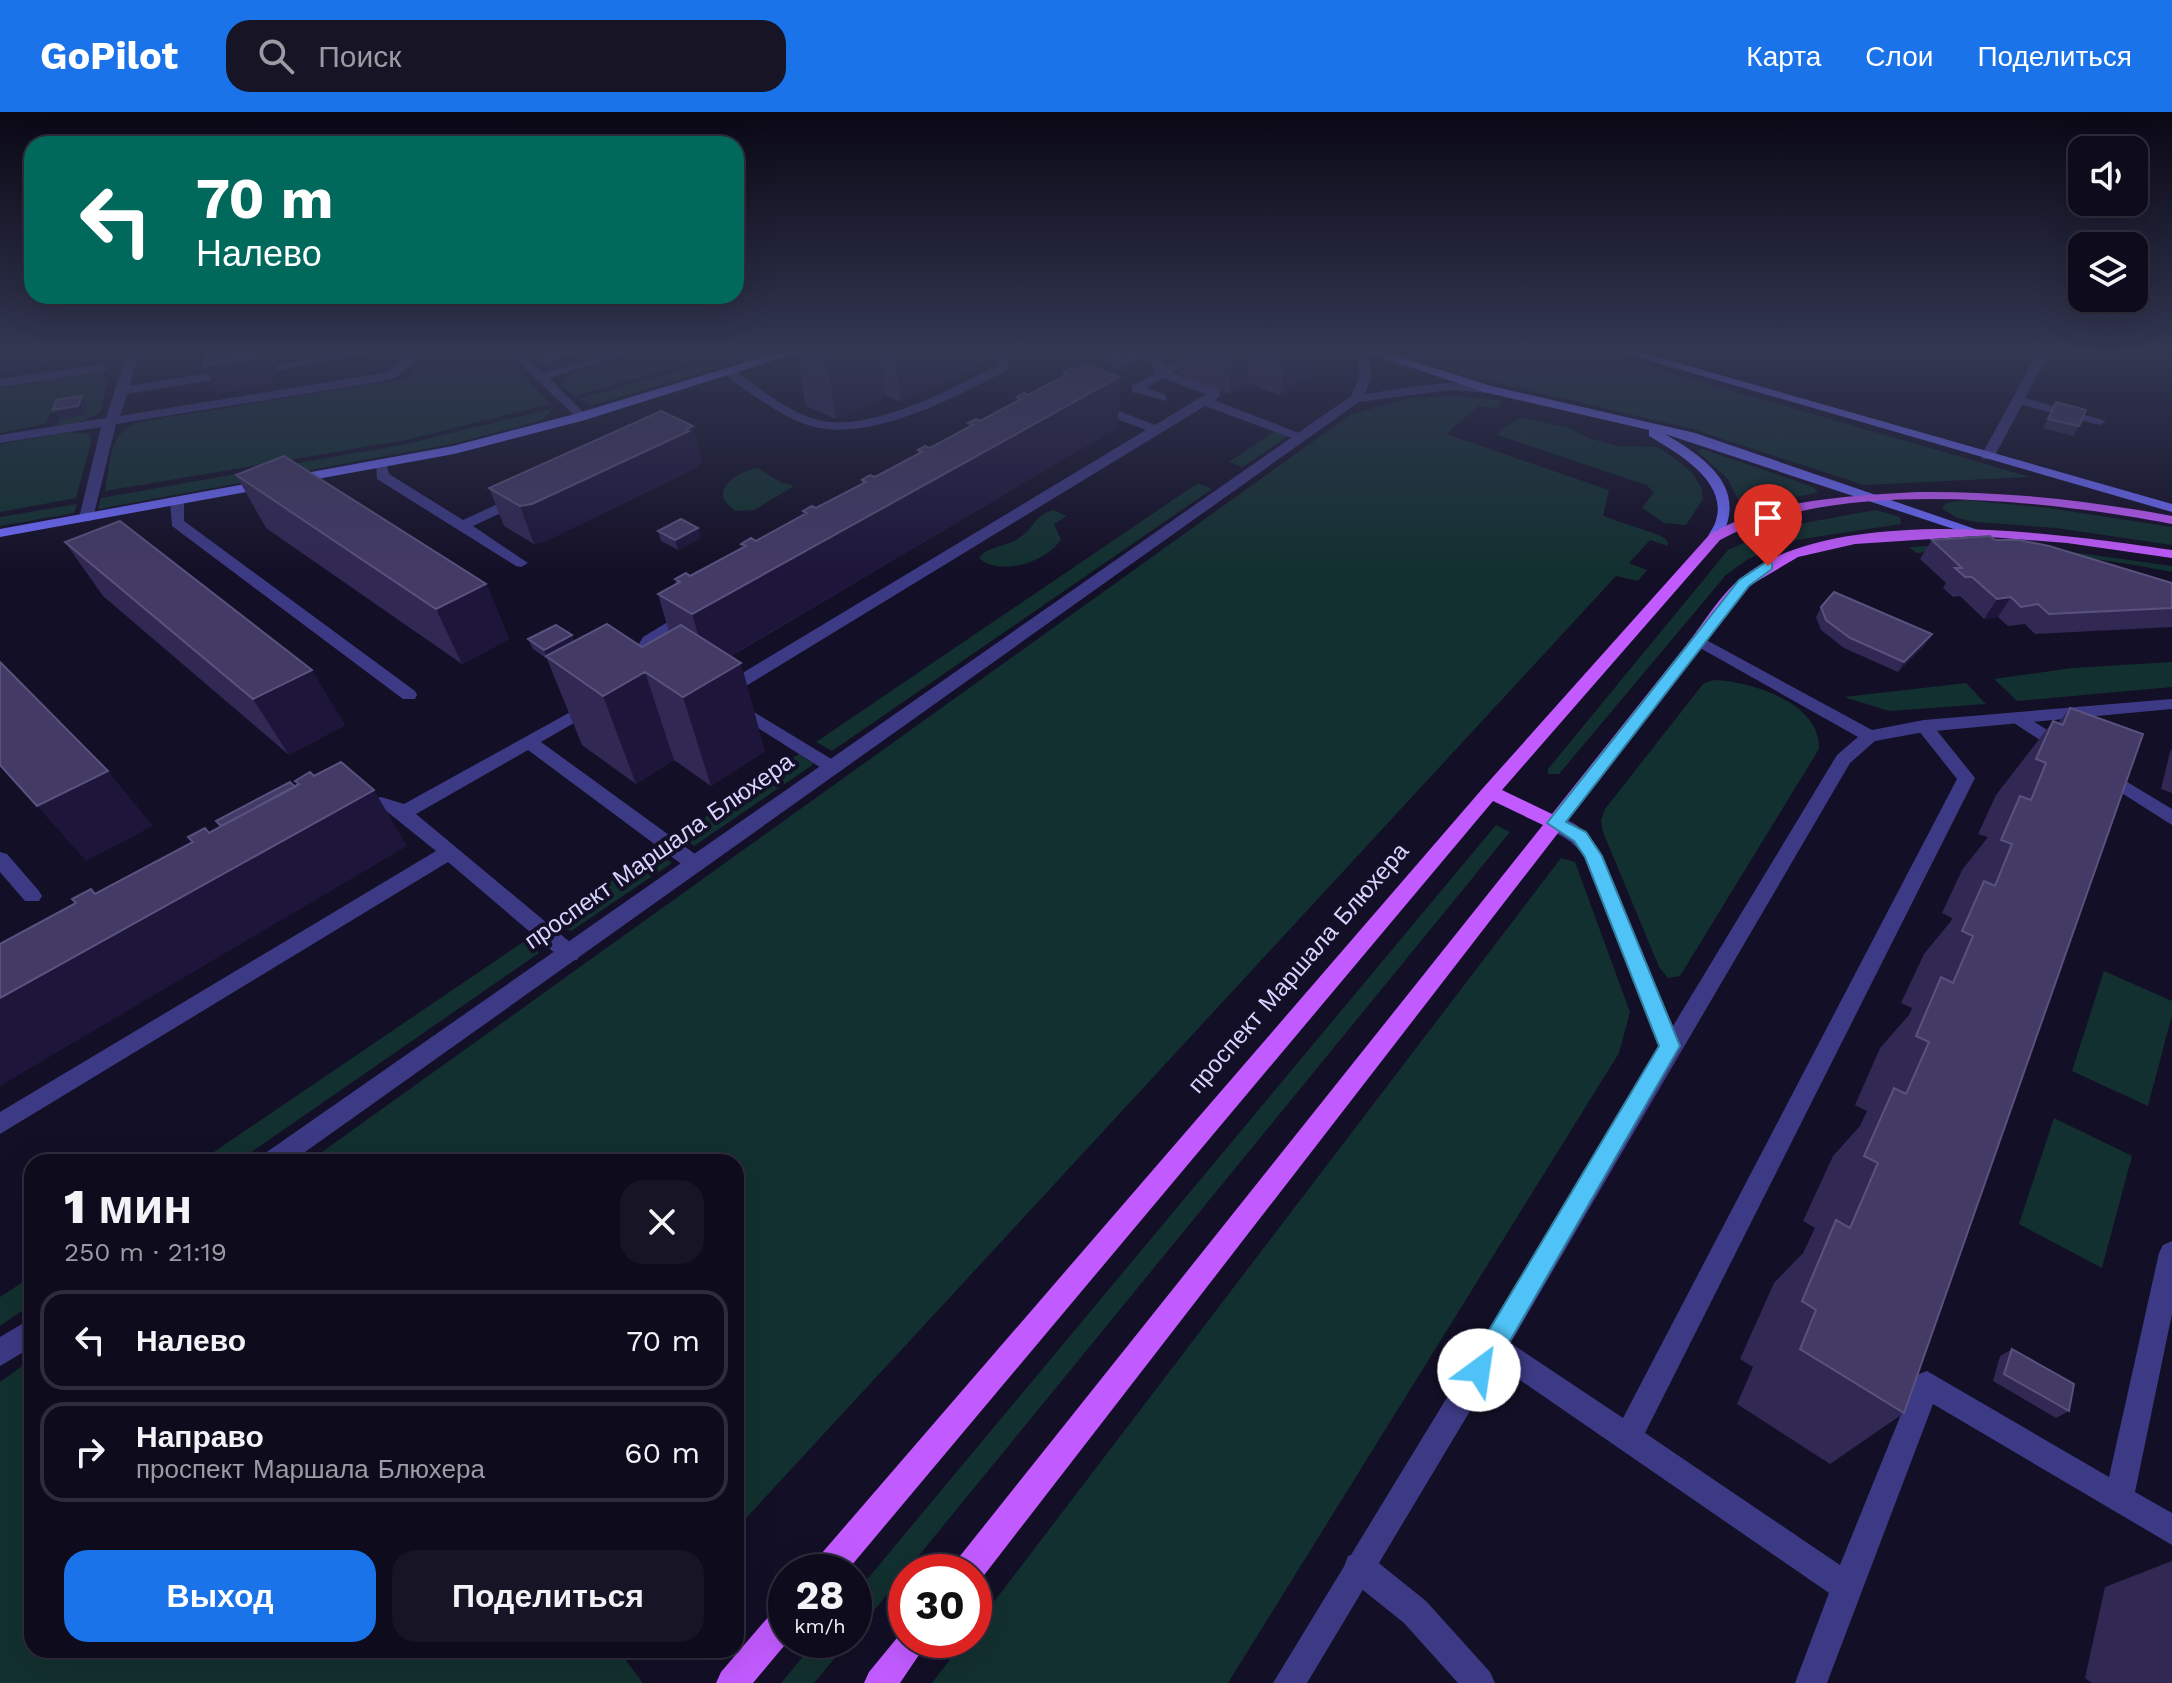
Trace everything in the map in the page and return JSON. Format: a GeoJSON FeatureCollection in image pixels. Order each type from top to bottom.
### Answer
{"type":"FeatureCollection","features":[{"type":"Feature","properties":{"kind":"main road","name":"проспект Маршала Блюхера"},"geometry":{"type":"LineString","coordinates":[[841,1554],[1490,792],[1715,537],[1739,522],[1764,514],[1875,497],[2016,497],[2172,520]]}},
{"type":"Feature","properties":{"kind":"main road"},"geometry":{"type":"LineString","coordinates":[[981,1554],[1744,583],[1768,566],[1793,554],[1855,540],[1977,532],[2067,539],[2172,554]]}},
{"type":"Feature","properties":{"kind":"main road"},"geometry":{"type":"LineString","coordinates":[[1490,792],[1555,823]]}},
{"type":"Feature","properties":{"kind":"main road"},"geometry":{"type":"LineString","coordinates":[[732,1683],[768,1641]]}},
{"type":"Feature","properties":{"kind":"main road"},"geometry":{"type":"LineString","coordinates":[[880,1683],[899,1658]]}},
{"type":"Feature","properties":{"kind":"street"},"geometry":{"type":"LineString","coordinates":[[0,439],[84,425]]}},
{"type":"Feature","properties":{"kind":"street"},"geometry":{"type":"LineString","coordinates":[[86,518],[109,425]]}},
{"type":"Feature","properties":{"kind":"street"},"geometry":{"type":"LineString","coordinates":[[0,533],[381,465],[548,425]]}},
{"type":"Feature","properties":{"kind":"street"},"geometry":{"type":"LineString","coordinates":[[1144,425],[1157,430]]}},
{"type":"Feature","properties":{"kind":"street"},"geometry":{"type":"LineString","coordinates":[[832,767],[712,696],[1165,425]]}},
{"type":"Feature","properties":{"kind":"street"},"geometry":{"type":"LineString","coordinates":[[1270,425],[1302,437]]}},
{"type":"Feature","properties":{"kind":"street","name":"проспект Маршала Блюхера"},"geometry":{"type":"LineString","coordinates":[[283,1154],[1318,425]]}},
{"type":"Feature","properties":{"kind":"street"},"geometry":{"type":"LineString","coordinates":[[1640,425],[1666,440],[1712,478],[1720,492],[1725,518],[1715,537]]}},
{"type":"Feature","properties":{"kind":"street"},"geometry":{"type":"LineString","coordinates":[[1649,425],[1690,436],[1977,532]]}},
{"type":"Feature","properties":{"kind":"street"},"geometry":{"type":"LineString","coordinates":[[1881,425],[2172,508]]}},
{"type":"Feature","properties":{"kind":"street"},"geometry":{"type":"LineString","coordinates":[[1988,456],[2004,425]]}},
{"type":"Feature","properties":{"kind":"street"},"geometry":{"type":"LineString","coordinates":[[381,465],[382,476],[521,563]]}},
{"type":"Feature","properties":{"kind":"street"},"geometry":{"type":"LineString","coordinates":[[464,525],[541,490]]}},
{"type":"Feature","properties":{"kind":"street"},"geometry":{"type":"LineString","coordinates":[[177,501],[177,523],[409,695]]}},
{"type":"Feature","properties":{"kind":"street"},"geometry":{"type":"LineString","coordinates":[[633,682],[646,675],[633,666],[649,640],[662,629],[704,606]]}},
{"type":"Feature","properties":{"kind":"street"},"geometry":{"type":"LineString","coordinates":[[1699,641],[1870,736]]}},
{"type":"Feature","properties":{"kind":"street"},"geometry":{"type":"LineString","coordinates":[[403,813],[607,697]]}},
{"type":"Feature","properties":{"kind":"street"},"geometry":{"type":"LineString","coordinates":[[1289,1683],[1494,1347],[1843,759],[1870,736],[1924,726],[2170,706]]}},
{"type":"Feature","properties":{"kind":"street"},"geometry":{"type":"LineString","coordinates":[[2020,719],[2172,818]]}},
{"type":"Feature","properties":{"kind":"street"},"geometry":{"type":"LineString","coordinates":[[1628,1438],[1966,778],[1924,726]]}},
{"type":"Feature","properties":{"kind":"street"},"geometry":{"type":"LineString","coordinates":[[529,742],[695,864]]}},
{"type":"Feature","properties":{"kind":"street"},"geometry":{"type":"LineString","coordinates":[[344,816],[375,802],[391,803],[570,954]]}},
{"type":"Feature","properties":{"kind":"street"},"geometry":{"type":"LineString","coordinates":[[1555,823],[1580,836],[1593,856],[1670,1046]]}},
{"type":"Feature","properties":{"kind":"street"},"geometry":{"type":"LineString","coordinates":[[0,1124],[449,852]]}},
{"type":"Feature","properties":{"kind":"street"},"geometry":{"type":"LineString","coordinates":[[0,859],[32,896]]}},
{"type":"Feature","properties":{"kind":"street"},"geometry":{"type":"LineString","coordinates":[[2119,1499],[2172,1253]]}},
{"type":"Feature","properties":{"kind":"street"},"geometry":{"type":"LineString","coordinates":[[0,1353],[24,1336]]}},
{"type":"Feature","properties":{"kind":"street"},"geometry":{"type":"LineString","coordinates":[[1494,1347],[1846,1587]]}},
{"type":"Feature","properties":{"kind":"street"},"geometry":{"type":"LineString","coordinates":[[1811,1683],[1927,1385],[2172,1530]]}},
{"type":"Feature","properties":{"kind":"street"},"geometry":{"type":"LineString","coordinates":[[1359,1567],[1415,1612],[1479,1683]]}},
{"type":"Feature","properties":{"kind":"green space"},"geometry":{"type":"Polygon","coordinates":[[[0,425],[39,425],[0,433],[0,425]]]}},
{"type":"Feature","properties":{"kind":"green space"},"geometry":{"type":"Polygon","coordinates":[[[465,425],[406,440],[105,491],[112,450],[128,427],[465,425]]]}},
{"type":"Feature","properties":{"kind":"green space"},"geometry":{"type":"Polygon","coordinates":[[[483,425],[523,425],[452,444],[98,509],[101,498],[406,444],[483,425]]]}},
{"type":"Feature","properties":{"kind":"green space"},"geometry":{"type":"Polygon","coordinates":[[[1336,425],[1456,425],[1446,434],[1609,490],[1603,516],[1667,540],[1668,546],[1650,540],[1629,563],[1647,570],[1638,581],[1616,576],[744,1520],[744,1154],[319,1154],[1336,425]]]}},
{"type":"Feature","properties":{"kind":"green space"},"geometry":{"type":"Polygon","coordinates":[[[1508,425],[1558,425],[1618,446],[1657,447],[1692,473],[1701,487],[1703,499],[1686,525],[1664,523],[1642,508],[1654,492],[1646,485],[1498,435],[1508,425]]]}},
{"type":"Feature","properties":{"kind":"green space"},"geometry":{"type":"Polygon","coordinates":[[[1676,425],[1851,425],[2030,477],[1864,485],[1676,425]]]}},
{"type":"Feature","properties":{"kind":"green space"},"geometry":{"type":"Polygon","coordinates":[[[1275,431],[1287,437],[1243,467],[1229,462],[1275,431]]]}},
{"type":"Feature","properties":{"kind":"green space"},"geometry":{"type":"Polygon","coordinates":[[[71,432],[89,434],[91,442],[76,498],[0,512],[0,444],[71,432]]]}},
{"type":"Feature","properties":{"kind":"green space"},"geometry":{"type":"Polygon","coordinates":[[[1702,449],[1813,487],[1818,492],[1743,510],[1728,479],[1697,451],[1702,449]]]}},
{"type":"Feature","properties":{"kind":"green space"},"geometry":{"type":"Polygon","coordinates":[[[758,468],[780,482],[794,486],[754,510],[735,511],[724,500],[724,490],[736,476],[758,468]]]}},
{"type":"Feature","properties":{"kind":"green space"},"geometry":{"type":"Polygon","coordinates":[[[1198,483],[1212,489],[832,751],[816,742],[1198,483]]]}},
{"type":"Feature","properties":{"kind":"green space"},"geometry":{"type":"Polygon","coordinates":[[[1965,500],[2048,508],[2172,527],[2172,545],[2056,528],[1975,522],[1957,518],[1942,508],[1946,503],[1965,500]]]}},
{"type":"Feature","properties":{"kind":"green space"},"geometry":{"type":"Polygon","coordinates":[[[77,504],[74,513],[0,526],[0,517],[77,504]]]}},
{"type":"Feature","properties":{"kind":"green space"},"geometry":{"type":"Polygon","coordinates":[[[1053,510],[1067,516],[1054,524],[1061,539],[1046,554],[1010,566],[988,564],[979,558],[987,551],[1019,538],[1037,519],[1053,510]]]}},
{"type":"Feature","properties":{"kind":"green space"},"geometry":{"type":"Polygon","coordinates":[[[1875,510],[1900,517],[1901,524],[1796,540],[1748,559],[1726,575],[1559,774],[1548,774],[1548,769],[1728,550],[1777,528],[1875,510]]]}},
{"type":"Feature","properties":{"kind":"green space"},"geometry":{"type":"Polygon","coordinates":[[[1962,544],[2050,549],[2172,566],[2172,572],[2044,554],[1980,551],[1916,553],[1909,547],[1962,544]]]}},
{"type":"Feature","properties":{"kind":"green space"},"geometry":{"type":"Polygon","coordinates":[[[2172,662],[2172,687],[2017,701],[1994,679],[2072,668],[2172,662]]]}},
{"type":"Feature","properties":{"kind":"green space"},"geometry":{"type":"Polygon","coordinates":[[[1713,680],[1764,690],[1796,707],[1809,719],[1817,733],[1819,749],[1680,976],[1668,978],[1659,967],[1603,832],[1601,820],[1605,809],[1703,684],[1713,680]]]}},
{"type":"Feature","properties":{"kind":"green space"},"geometry":{"type":"Polygon","coordinates":[[[1966,683],[1986,704],[1889,711],[1844,697],[1966,683]]]}},
{"type":"Feature","properties":{"kind":"green space"},"geometry":{"type":"Polygon","coordinates":[[[799,754],[814,764],[694,846],[679,835],[799,754]]]}},
{"type":"Feature","properties":{"kind":"green space"},"geometry":{"type":"Polygon","coordinates":[[[1496,825],[1510,832],[920,1554],[888,1554],[1496,825]]]}},
{"type":"Feature","properties":{"kind":"green space"},"geometry":{"type":"Polygon","coordinates":[[[656,851],[672,863],[571,931],[550,922],[656,851]]]}},
{"type":"Feature","properties":{"kind":"green space"},"geometry":{"type":"Polygon","coordinates":[[[1561,858],[1575,862],[1630,1012],[1619,1053],[1228,1683],[932,1683],[951,1658],[992,1658],[992,1604],[1561,858]]]}},
{"type":"Feature","properties":{"kind":"green space"},"geometry":{"type":"Polygon","coordinates":[[[529,938],[539,953],[249,1154],[211,1154],[529,938]]]}},
{"type":"Feature","properties":{"kind":"green space"},"geometry":{"type":"Polygon","coordinates":[[[2104,971],[2172,1001],[2172,1015],[2148,1106],[2072,1071],[2104,971]]]}},
{"type":"Feature","properties":{"kind":"green space"},"geometry":{"type":"Polygon","coordinates":[[[2054,1118],[2132,1156],[2102,1268],[2019,1224],[2054,1118]]]}},
{"type":"Feature","properties":{"kind":"green space"},"geometry":{"type":"Polygon","coordinates":[[[24,1281],[24,1310],[0,1326],[0,1297],[24,1281]]]}},
{"type":"Feature","properties":{"kind":"green space"},"geometry":{"type":"Polygon","coordinates":[[[24,1365],[24,1658],[624,1658],[643,1683],[0,1683],[0,1382],[24,1365]]]}},
{"type":"Feature","properties":{"kind":"green space"},"geometry":{"type":"Polygon","coordinates":[[[888,1554],[888,1593],[872,1613],[872,1573],[888,1554]]]}},
{"type":"Feature","properties":{"kind":"green space"},"geometry":{"type":"Polygon","coordinates":[[[802,1658],[835,1658],[814,1683],[781,1683],[802,1658]]]}},
{"type":"Feature","properties":{"kind":"building"},"geometry":{"type":"Polygon","coordinates":[[[629,425],[693,426],[686,429],[689,431],[532,504],[520,506],[489,488],[629,425]]]}},
{"type":"Feature","properties":{"kind":"building"},"geometry":{"type":"Polygon","coordinates":[[[972,425],[1032,425],[692,614],[658,594],[680,582],[675,579],[686,573],[690,576],[746,546],[741,544],[751,538],[756,541],[807,513],[803,511],[812,506],[816,508],[866,482],[862,480],[870,475],[875,477],[922,452],[918,450],[925,446],[930,448],[972,425]]]}},
{"type":"Feature","properties":{"kind":"building"},"geometry":{"type":"Polygon","coordinates":[[[284,456],[486,584],[436,609],[236,475],[284,456]]]}},
{"type":"Feature","properties":{"kind":"building"},"geometry":{"type":"Polygon","coordinates":[[[681,519],[698,528],[675,540],[658,531],[681,519]]]}},
{"type":"Feature","properties":{"kind":"building"},"geometry":{"type":"Polygon","coordinates":[[[120,521],[312,670],[253,699],[65,542],[120,521]]]}},
{"type":"Feature","properties":{"kind":"building"},"geometry":{"type":"Polygon","coordinates":[[[1990,536],[1995,540],[2019,540],[2049,546],[2172,583],[2172,608],[2049,614],[2038,604],[2021,607],[2011,597],[1997,599],[1972,577],[1965,577],[1955,568],[1962,568],[1932,540],[1990,536]]]}},
{"type":"Feature","properties":{"kind":"building"},"geometry":{"type":"Polygon","coordinates":[[[1834,592],[1932,634],[1904,662],[1850,638],[1826,620],[1821,607],[1834,592]]]}},
{"type":"Feature","properties":{"kind":"building"},"geometry":{"type":"Polygon","coordinates":[[[607,624],[642,647],[681,625],[741,663],[683,697],[645,672],[603,696],[546,656],[607,624]]]}},
{"type":"Feature","properties":{"kind":"building"},"geometry":{"type":"Polygon","coordinates":[[[556,625],[572,635],[544,650],[528,639],[556,625]]]}},
{"type":"Feature","properties":{"kind":"building"},"geometry":{"type":"Polygon","coordinates":[[[0,662],[108,771],[37,806],[0,765],[0,662]]]}},
{"type":"Feature","properties":{"kind":"building"},"geometry":{"type":"Polygon","coordinates":[[[2070,708],[2143,734],[1904,1413],[1800,1349],[1816,1310],[1802,1301],[1836,1220],[1850,1228],[1878,1163],[1864,1156],[1894,1088],[1906,1094],[1929,1042],[1916,1036],[1941,977],[1953,983],[1973,936],[1962,931],[1984,881],[1995,886],[2012,844],[2001,840],[2020,796],[2031,800],[2046,763],[2036,759],[2053,721],[2063,725],[2070,708]]]}},
{"type":"Feature","properties":{"kind":"building"},"geometry":{"type":"Polygon","coordinates":[[[341,762],[374,790],[0,998],[0,944],[76,903],[72,899],[91,889],[95,894],[193,842],[188,837],[205,828],[209,833],[299,784],[295,781],[310,772],[314,776],[341,762]]]}},
{"type":"Feature","properties":{"kind":"building"},"geometry":{"type":"Polygon","coordinates":[[[290,782],[295,787],[221,826],[216,821],[290,782]]]}},
{"type":"Feature","properties":{"kind":"building"},"geometry":{"type":"Polygon","coordinates":[[[2012,1349],[2074,1384],[2069,1411],[2004,1374],[2012,1349]]]}},
{"type":"Feature","properties":{"kind":"route"},"geometry":{"type":"LineString","coordinates":[[1479,1370],[1670,1046],[1593,856],[1580,836],[1555,823],[1744,583],[1768,566]]}}]}
